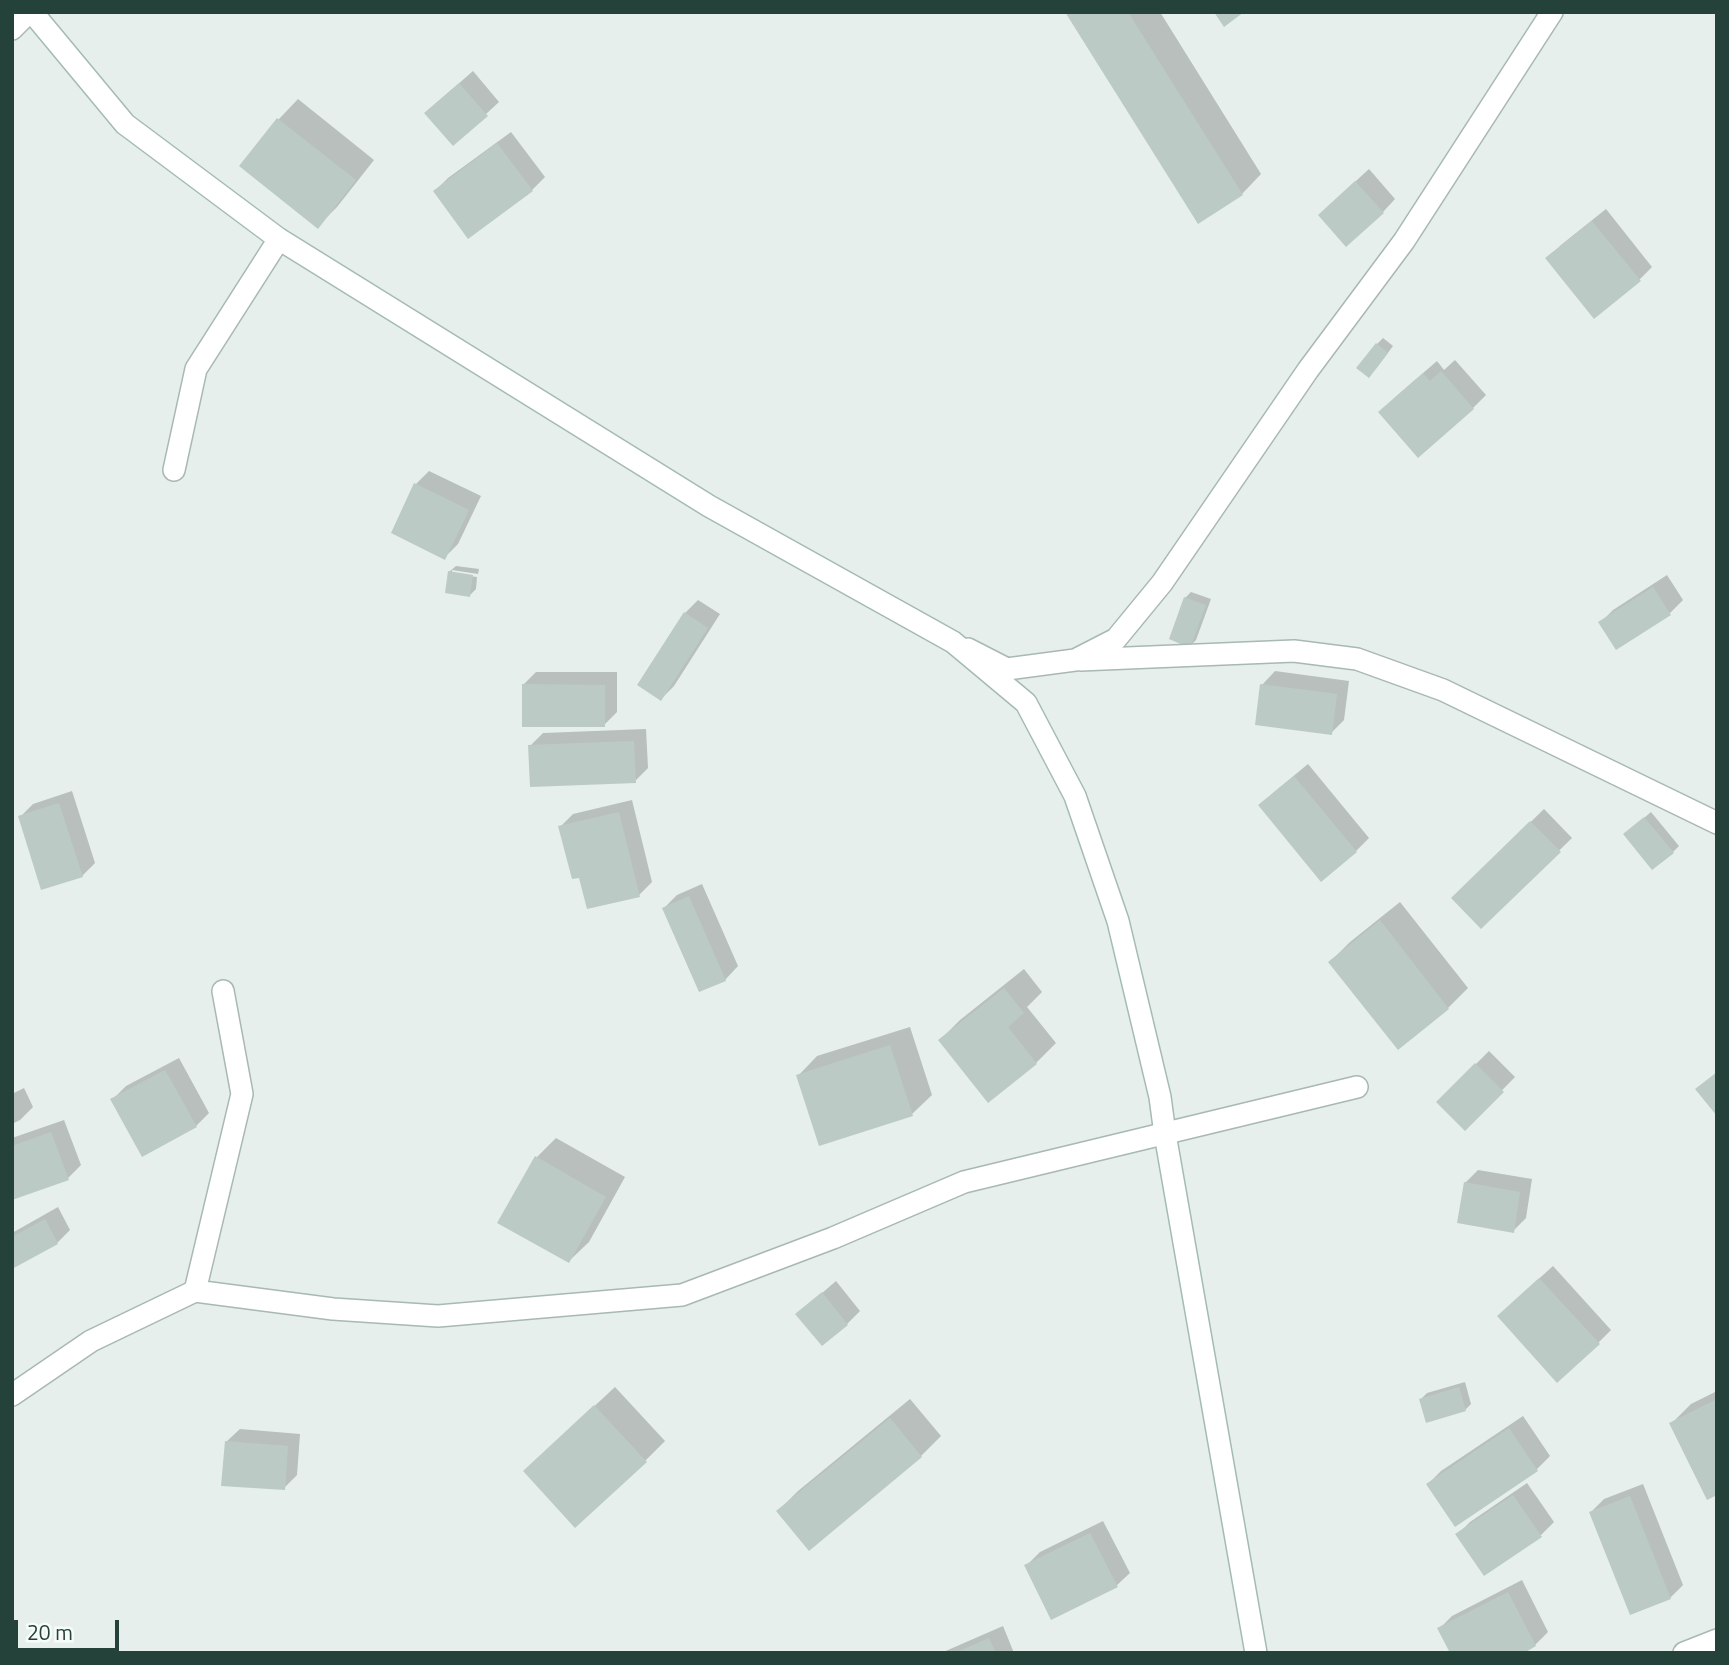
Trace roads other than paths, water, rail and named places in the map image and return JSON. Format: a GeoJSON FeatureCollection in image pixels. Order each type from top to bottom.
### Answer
{"type":"FeatureCollection","features":[{"type":"Feature","properties":{"kind":"street"},"geometry":{"type":"LineString","coordinates":[[12,29],[30,12],[125,124],[279,239],[709,506],[953,642],[1007,669],[1075,660],[1294,651],[1356,659],[1443,690],[1717,823]]}},
{"type":"Feature","properties":{"kind":"street"},"geometry":{"type":"LineString","coordinates":[[1075,660],[1116,639],[1162,583],[1308,370],[1404,241],[1552,12]]}},
{"type":"Feature","properties":{"kind":"street"},"geometry":{"type":"LineString","coordinates":[[174,470],[196,369],[279,239]]}},
{"type":"Feature","properties":{"kind":"street"},"geometry":{"type":"LineString","coordinates":[[953,642],[1026,703],[1075,796],[1118,921],[1160,1097],[1256,1653]]}},
{"type":"Feature","properties":{"kind":"street"},"geometry":{"type":"LineString","coordinates":[[195,1291],[242,1094],[223,991]]}},
{"type":"Feature","properties":{"kind":"street"},"geometry":{"type":"LineString","coordinates":[[12,1395],[91,1341],[195,1291],[333,1309],[438,1317],[682,1295],[833,1238],[964,1182],[1357,1087]]}},
{"type":"Feature","properties":{"kind":"street"},"geometry":{"type":"LineString","coordinates":[[1684,1653],[1717,1640]]}}]}
